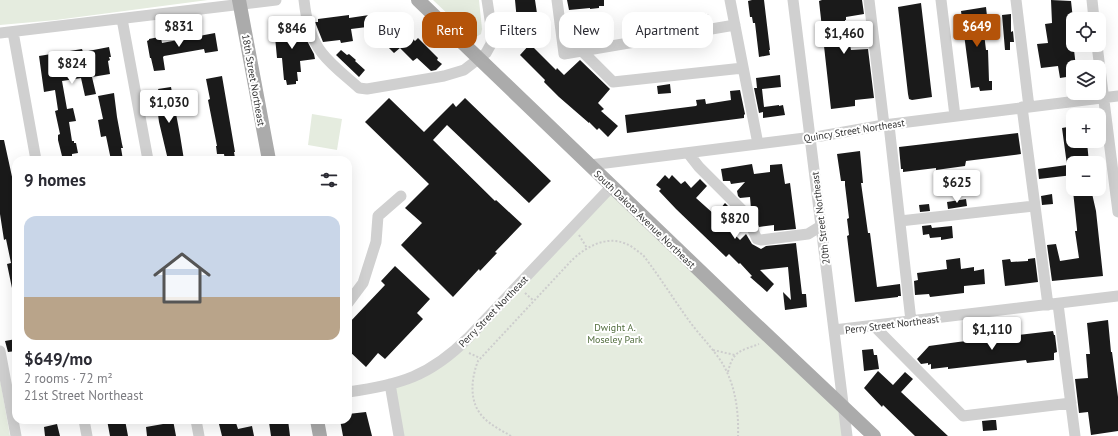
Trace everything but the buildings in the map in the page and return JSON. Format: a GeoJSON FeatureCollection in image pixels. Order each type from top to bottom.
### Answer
{"type":"FeatureCollection","features":[{"type":"Feature","properties":{"kind":"main road","name":"South Dakota Avenue Northeast"},"geometry":{"type":"LineString","coordinates":[[418,0],[874,436]]}},
{"type":"Feature","properties":{"kind":"main road","name":"18th Street Northeast"},"geometry":{"type":"LineString","coordinates":[[240,2],[268,156]]}},
{"type":"Feature","properties":{"kind":"main road"},"geometry":{"type":"LineString","coordinates":[[318,424],[320,436]]}},
{"type":"Feature","properties":{"kind":"street"},"geometry":{"type":"LineString","coordinates":[[0,33],[122,19],[240,2],[276,0]]}},
{"type":"Feature","properties":{"kind":"street"},"geometry":{"type":"LineString","coordinates":[[304,0],[309,26],[314,41],[322,54],[359,88],[367,89],[454,74],[464,70],[479,59],[489,48],[492,39],[487,0]]}},
{"type":"Feature","properties":{"kind":"street"},"geometry":{"type":"LineString","coordinates":[[557,0],[564,54],[735,25]]}},
{"type":"Feature","properties":{"kind":"street"},"geometry":{"type":"LineString","coordinates":[[730,0],[758,144]]}},
{"type":"Feature","properties":{"kind":"street","name":"20th Street Northeast"},"geometry":{"type":"LineString","coordinates":[[793,0],[847,436]]}},
{"type":"Feature","properties":{"kind":"street"},"geometry":{"type":"LineString","coordinates":[[869,0],[900,221],[911,321]]}},
{"type":"Feature","properties":{"kind":"street"},"geometry":{"type":"LineString","coordinates":[[941,0],[955,116]]}},
{"type":"Feature","properties":{"kind":"street"},"geometry":{"type":"LineString","coordinates":[[1016,0],[1034,206],[1071,403],[1075,436]]}},
{"type":"Feature","properties":{"kind":"street"},"geometry":{"type":"LineString","coordinates":[[1092,0],[1093,12]]}},
{"type":"Feature","properties":{"kind":"street"},"geometry":{"type":"LineString","coordinates":[[122,19],[147,156]]}},
{"type":"Feature","properties":{"kind":"street"},"geometry":{"type":"LineString","coordinates":[[13,32],[35,156]]}},
{"type":"Feature","properties":{"kind":"street"},"geometry":{"type":"LineString","coordinates":[[582,51],[613,82],[743,68]]}},
{"type":"Feature","properties":{"kind":"street","name":"Quincy Street Northeast"},"geometry":{"type":"LineString","coordinates":[[1106,98],[1118,96]]}},
{"type":"Feature","properties":{"kind":"street","name":"Quincy Street Northeast"},"geometry":{"type":"LineString","coordinates":[[590,165],[810,137],[886,125],[1086,100]]}},
{"type":"Feature","properties":{"kind":"street"},"geometry":{"type":"LineString","coordinates":[[1104,100],[1118,212]]}},
{"type":"Feature","properties":{"kind":"street"},"geometry":{"type":"LineString","coordinates":[[688,153],[700,168],[745,213],[757,239],[761,240],[808,234],[821,226]]}},
{"type":"Feature","properties":{"kind":"street","name":"Perry Street Northeast"},"geometry":{"type":"LineString","coordinates":[[352,391],[390,384],[424,373],[449,356],[468,338],[612,186]]}},
{"type":"Feature","properties":{"kind":"street"},"geometry":{"type":"LineString","coordinates":[[352,298],[363,283],[376,242],[378,216],[401,196]]}},
{"type":"Feature","properties":{"kind":"street"},"geometry":{"type":"LineString","coordinates":[[900,221],[1034,206]]}},
{"type":"Feature","properties":{"kind":"street","name":"Perry Street Northeast"},"geometry":{"type":"LineString","coordinates":[[834,330],[1118,296]]}},
{"type":"Feature","properties":{"kind":"street"},"geometry":{"type":"LineString","coordinates":[[874,326],[963,416],[1071,403]]}},
{"type":"Feature","properties":{"kind":"street"},"geometry":{"type":"LineString","coordinates":[[0,351],[12,415]]}},
{"type":"Feature","properties":{"kind":"street"},"geometry":{"type":"LineString","coordinates":[[390,384],[399,436]]}},
{"type":"Feature","properties":{"kind":"street"},"geometry":{"type":"LineString","coordinates":[[14,424],[16,436]]}},
{"type":"Feature","properties":{"kind":"street"},"geometry":{"type":"LineString","coordinates":[[85,424],[87,436]]}},
{"type":"Feature","properties":{"kind":"street"},"geometry":{"type":"LineString","coordinates":[[197,424],[199,436]]}},
{"type":"Feature","properties":{"kind":"path"},"geometry":{"type":"LineString","coordinates":[[574,227],[587,248]]}},
{"type":"Feature","properties":{"kind":"path"},"geometry":{"type":"LineString","coordinates":[[511,436],[492,425],[482,415],[475,402],[472,387],[474,371],[478,361],[572,260],[592,245],[614,241],[624,242],[643,255],[694,328],[725,367],[733,386],[737,406],[738,436]]}},
{"type":"Feature","properties":{"kind":"path"},"geometry":{"type":"LineString","coordinates":[[728,373],[731,360],[735,355],[772,340]]}},
{"type":"Feature","properties":{"kind":"path"},"geometry":{"type":"LineString","coordinates":[[712,350],[735,355]]}},
{"type":"Feature","properties":{"kind":"green space"},"geometry":{"type":"Polygon","coordinates":[[[0,0],[208,0],[56,20],[0,25],[0,0]]]}},
{"type":"Feature","properties":{"kind":"green space"},"geometry":{"type":"Polygon","coordinates":[[[433,0],[479,0],[482,29],[481,34],[477,36],[477,12],[446,12],[433,0]]]}},
{"type":"Feature","properties":{"kind":"green space"},"geometry":{"type":"Polygon","coordinates":[[[312,114],[342,119],[337,150],[308,145],[312,114]]]}},
{"type":"Feature","properties":{"kind":"green space","name":"Dwight A. Moseley Park"},"geometry":{"type":"Polygon","coordinates":[[[612,186],[843,407],[847,436],[399,436],[390,384],[441,363],[612,186]]]}},
{"type":"Feature","properties":{"kind":"green space"},"geometry":{"type":"Polygon","coordinates":[[[0,379],[10,436],[0,436],[0,379]]]}}]}
